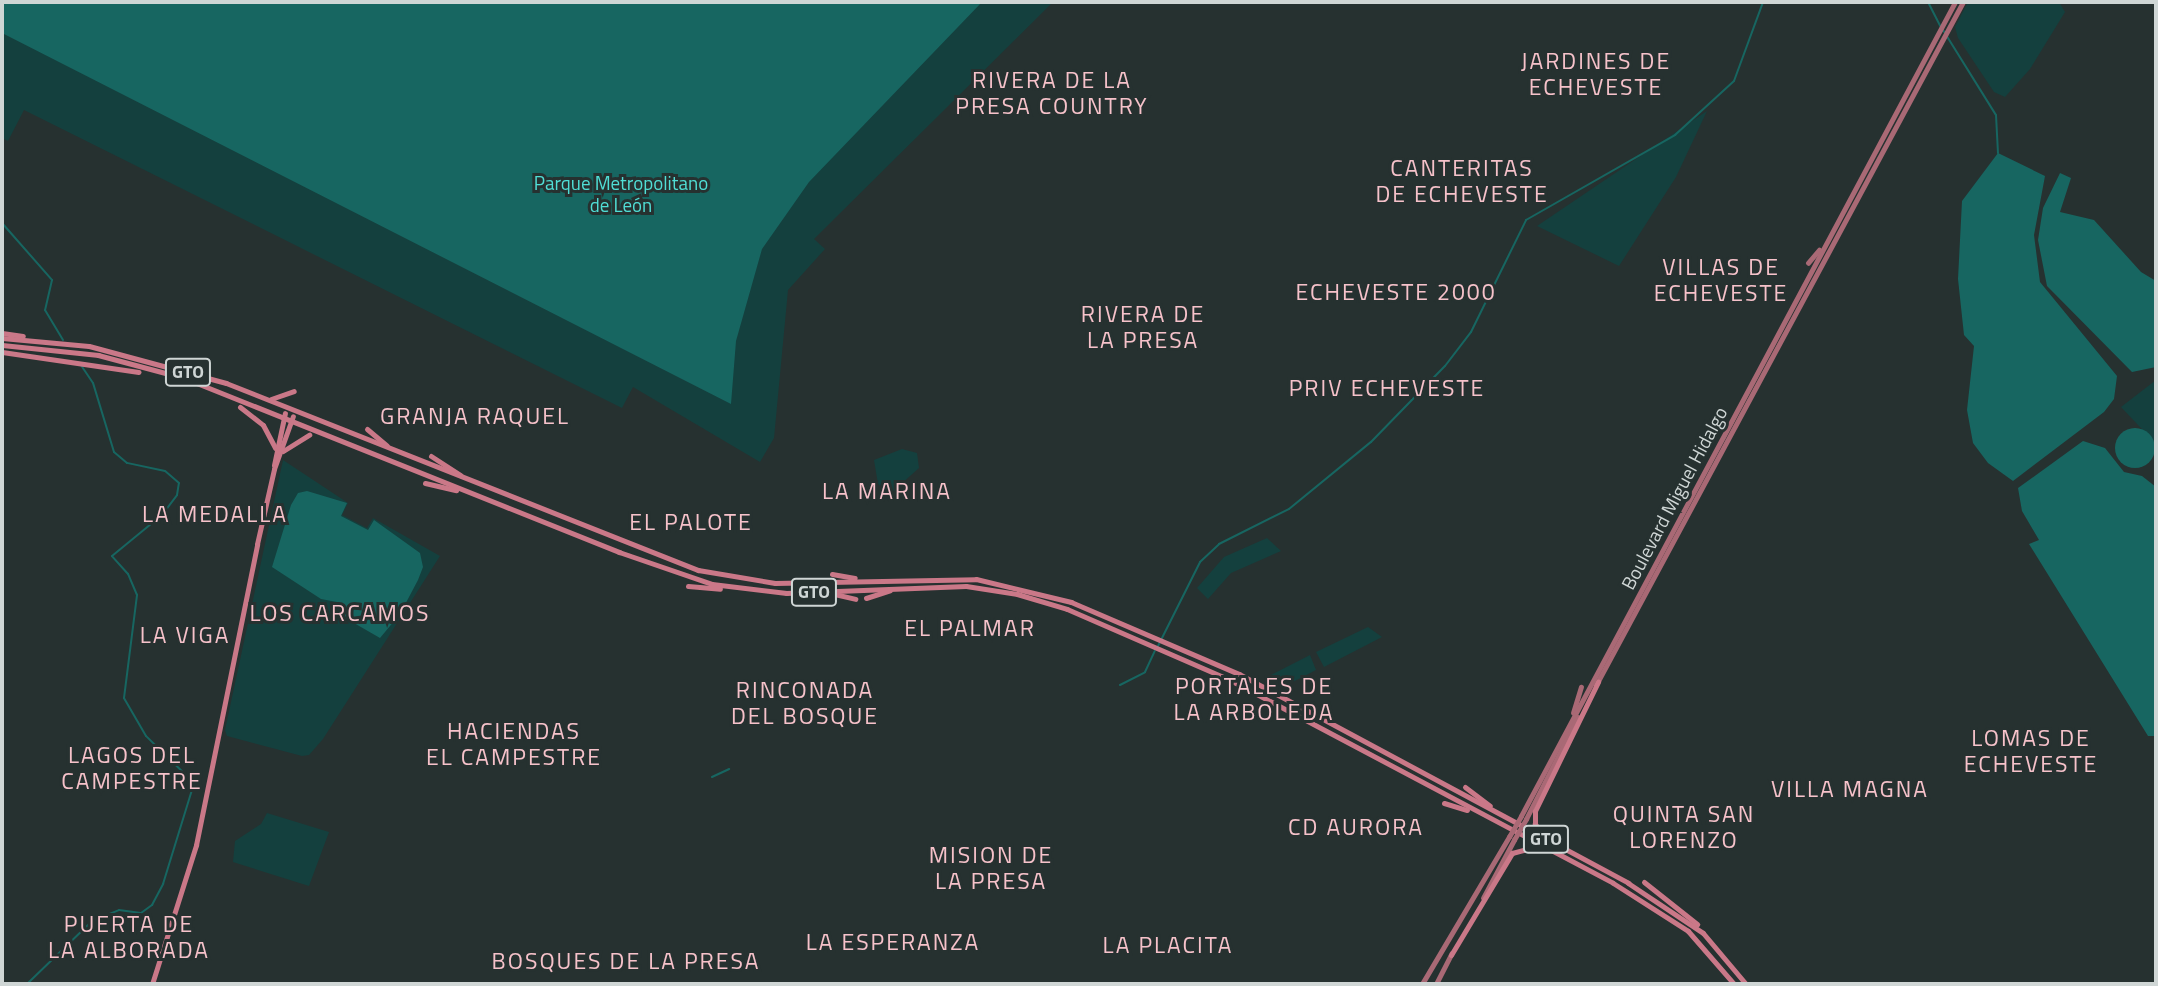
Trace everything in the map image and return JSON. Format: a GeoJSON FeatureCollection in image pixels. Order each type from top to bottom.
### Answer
{"type":"FeatureCollection","features":[{"type":"Feature","properties":{"kind":"main road","name":"Boulevard Miguel Hidalgo"},"geometry":{"type":"LineString","coordinates":[[1436,984],[1570,724],[1955,2]]}},
{"type":"Feature","properties":{"kind":"main road","name":"Boulevard Miguel Hidalgo"},"geometry":{"type":"LineString","coordinates":[[1523,818],[1964,2]]}},
{"type":"Feature","properties":{"kind":"main road"},"geometry":{"type":"LineString","coordinates":[[1808,263],[1830,235]]}},
{"type":"Feature","properties":{"kind":"main road"},"geometry":{"type":"LineString","coordinates":[[2,332],[32,339]]}},
{"type":"Feature","properties":{"kind":"main road","name":"GTO"},"geometry":{"type":"LineString","coordinates":[[2,338],[87,346],[194,373],[267,398],[486,489],[698,570],[765,582],[898,579],[1001,582],[1071,602],[1239,674],[1655,899],[1703,933],[1746,984]]}},
{"type":"Feature","properties":{"kind":"main road","name":"GTO"},"geometry":{"type":"LineString","coordinates":[[2,345],[117,359],[292,419],[472,494],[667,570],[730,588],[824,592],[955,585],[1017,594],[1077,613],[1230,680],[1542,845],[1675,920],[1710,952],[1734,984]]}},
{"type":"Feature","properties":{"kind":"main road"},"geometry":{"type":"LineString","coordinates":[[2,352],[139,372],[117,359]]}},
{"type":"Feature","properties":{"kind":"main road"},"geometry":{"type":"LineString","coordinates":[[267,398],[294,391]]}},
{"type":"Feature","properties":{"kind":"main road"},"geometry":{"type":"LineString","coordinates":[[240,407],[263,425],[274,443]]}},
{"type":"Feature","properties":{"kind":"main road"},"geometry":{"type":"LineString","coordinates":[[152,984],[196,845],[274,469],[274,443],[287,407]]}},
{"type":"Feature","properties":{"kind":"main road"},"geometry":{"type":"LineString","coordinates":[[274,469],[294,410]]}},
{"type":"Feature","properties":{"kind":"main road"},"geometry":{"type":"LineString","coordinates":[[367,429],[392,450]]}},
{"type":"Feature","properties":{"kind":"main road"},"geometry":{"type":"LineString","coordinates":[[281,453],[309,436]]}},
{"type":"Feature","properties":{"kind":"main road"},"geometry":{"type":"LineString","coordinates":[[274,443],[285,440]]}},
{"type":"Feature","properties":{"kind":"main road"},"geometry":{"type":"LineString","coordinates":[[431,456],[472,482]]}},
{"type":"Feature","properties":{"kind":"main road"},"geometry":{"type":"LineString","coordinates":[[425,483],[472,494]]}},
{"type":"Feature","properties":{"kind":"main road"},"geometry":{"type":"LineString","coordinates":[[832,574],[868,580]]}},
{"type":"Feature","properties":{"kind":"main road"},"geometry":{"type":"LineString","coordinates":[[688,586],[751,590]]}},
{"type":"Feature","properties":{"kind":"main road"},"geometry":{"type":"LineString","coordinates":[[866,597],[899,587]]}},
{"type":"Feature","properties":{"kind":"main road"},"geometry":{"type":"LineString","coordinates":[[824,592],[855,599]]}},
{"type":"Feature","properties":{"kind":"main road"},"geometry":{"type":"LineString","coordinates":[[1548,840],[1537,828],[1535,811],[1598,682]]}},
{"type":"Feature","properties":{"kind":"main road"},"geometry":{"type":"LineString","coordinates":[[1570,724],[1581,687]]}},
{"type":"Feature","properties":{"kind":"main road"},"geometry":{"type":"LineString","coordinates":[[1465,787],[1503,817]]}},
{"type":"Feature","properties":{"kind":"main road"},"geometry":{"type":"LineString","coordinates":[[1444,803],[1494,820]]}},
{"type":"Feature","properties":{"kind":"main road","name":"Boulevard Miguel Hidalgo"},"geometry":{"type":"LineString","coordinates":[[1422,984],[1512,839]]}},
{"type":"Feature","properties":{"kind":"main road"},"geometry":{"type":"LineString","coordinates":[[1451,955],[1512,853],[1542,845]]}},
{"type":"Feature","properties":{"kind":"main road"},"geometry":{"type":"LineString","coordinates":[[1644,882],[1683,910],[1703,933]]}},
{"type":"Feature","properties":{"kind":"green space","name":"Parque Metropolitano de León"},"geometry":{"type":"Polygon","coordinates":[[[2,2],[1053,2],[814,239],[825,249],[788,290],[774,438],[760,462],[633,387],[622,408],[24,110],[8,141],[2,138],[2,2]]]}},
{"type":"Feature","properties":{"kind":"green space"},"geometry":{"type":"Polygon","coordinates":[[[1968,2],[2059,2],[2065,12],[2030,69],[2005,97],[1994,92],[1958,38],[1955,27],[1968,2]]]}},
{"type":"Feature","properties":{"kind":"green space"},"geometry":{"type":"Polygon","coordinates":[[[1707,111],[1676,177],[1619,266],[1537,226],[1707,111]]]}},
{"type":"Feature","properties":{"kind":"green space"},"geometry":{"type":"Polygon","coordinates":[[[2156,380],[2156,444],[2121,407],[2156,380]]]}},
{"type":"Feature","properties":{"kind":"green space"},"geometry":{"type":"Polygon","coordinates":[[[902,449],[917,453],[919,468],[890,494],[878,484],[874,460],[902,449]]]}},
{"type":"Feature","properties":{"kind":"green space"},"geometry":{"type":"Polygon","coordinates":[[[283,460],[348,503],[342,515],[367,528],[373,518],[440,556],[323,739],[309,755],[302,756],[227,736],[225,730],[283,460]]]}},
{"type":"Feature","properties":{"kind":"green space"},"geometry":{"type":"Polygon","coordinates":[[[1267,538],[1281,551],[1231,573],[1208,599],[1197,588],[1224,557],[1267,538]]]}},
{"type":"Feature","properties":{"kind":"green space"},"geometry":{"type":"Polygon","coordinates":[[[1368,627],[1382,637],[1324,667],[1316,652],[1368,627]]]}},
{"type":"Feature","properties":{"kind":"green space"},"geometry":{"type":"Polygon","coordinates":[[[1310,655],[1316,670],[1285,686],[1269,676],[1310,655]]]}},
{"type":"Feature","properties":{"kind":"green space"},"geometry":{"type":"Polygon","coordinates":[[[267,813],[329,832],[309,886],[233,862],[235,841],[261,824],[267,813]]]}},
{"type":"Feature","properties":{"kind":"shaded area","name":"Parque Metropolitano de León"},"geometry":{"type":"Polygon","coordinates":[[[2,2],[982,2],[809,182],[762,249],[736,341],[731,404],[2,33],[2,2]]]}},
{"type":"Feature","properties":{"kind":"shaded area"},"geometry":{"type":"Polygon","coordinates":[[[1998,153],[2045,176],[2034,235],[2040,282],[2117,376],[2114,399],[2104,412],[2013,481],[1988,463],[1973,443],[1967,410],[1974,346],[1964,335],[1958,279],[1962,201],[1998,153]]]}},
{"type":"Feature","properties":{"kind":"shaded area"},"geometry":{"type":"Polygon","coordinates":[[[2060,173],[2071,178],[2060,212],[2094,220],[2141,272],[2156,281],[2156,367],[2132,372],[2047,286],[2038,240],[2043,208],[2060,173]]]}},
{"type":"Feature","properties":{"kind":"shaded area"},"geometry":{"type":"Polygon","coordinates":[[[2135,428],[2149,434],[2155,448],[2149,462],[2135,468],[2121,462],[2115,448],[2121,434],[2135,428]]]}},
{"type":"Feature","properties":{"kind":"shaded area"},"geometry":{"type":"Polygon","coordinates":[[[2083,441],[2105,448],[2124,472],[2142,476],[2156,487],[2156,736],[2148,736],[2029,544],[2039,540],[2022,511],[2018,488],[2083,441]]]}},
{"type":"Feature","properties":{"kind":"shaded area"},"geometry":{"type":"Polygon","coordinates":[[[307,491],[347,503],[341,516],[368,530],[374,520],[420,553],[423,567],[418,580],[400,614],[380,638],[347,619],[337,602],[321,599],[272,567],[291,505],[298,493],[307,491]]]}},
{"type":"Feature","properties":{"kind":"waterway"},"geometry":{"type":"LineString","coordinates":[[1158,646],[1200,562],[1219,544],[1289,509],[1371,442],[1445,366],[1471,332],[1526,220],[1675,135],[1734,81],[1763,2]]}},
{"type":"Feature","properties":{"kind":"waterway"},"geometry":{"type":"LineString","coordinates":[[1928,2],[1940,26]]}},
{"type":"Feature","properties":{"kind":"waterway"},"geometry":{"type":"LineString","coordinates":[[1943,30],[1996,115],[1998,153]]}},
{"type":"Feature","properties":{"kind":"waterway"},"geometry":{"type":"LineString","coordinates":[[2,223],[52,280],[45,310],[63,340]]}},
{"type":"Feature","properties":{"kind":"waterway"},"geometry":{"type":"LineString","coordinates":[[27,984],[92,921],[119,910],[141,913],[152,905],[163,884],[194,783],[146,736],[124,698],[137,595],[128,574],[112,556],[162,515],[177,495],[179,483],[165,471],[127,463],[114,452],[93,383],[81,365]]}},
{"type":"Feature","properties":{"kind":"waterway"},"geometry":{"type":"LineString","coordinates":[[1120,685],[1145,672],[1155,651]]}},
{"type":"Feature","properties":{"kind":"waterway"},"geometry":{"type":"LineString","coordinates":[[712,777],[729,769]]}},
{"type":"Feature","properties":{"kind":"district","name":"JARDINES DE ECHEVESTE"},"geometry":{"type":"Point","coordinates":[1596,74]}},
{"type":"Feature","properties":{"kind":"district","name":"RIVERA DE LA PRESA COUNTRY"},"geometry":{"type":"Point","coordinates":[1052,93]}},
{"type":"Feature","properties":{"kind":"district","name":"CANTERITAS DE ECHEVESTE"},"geometry":{"type":"Point","coordinates":[1462,181]}},
{"type":"Feature","properties":{"kind":"district","name":"VILLAS DE ECHEVESTE"},"geometry":{"type":"Point","coordinates":[1721,280]}},
{"type":"Feature","properties":{"kind":"district","name":"ECHEVESTE 2000"},"geometry":{"type":"Point","coordinates":[1396,292]}},
{"type":"Feature","properties":{"kind":"district","name":"RIVERA DE LA PRESA"},"geometry":{"type":"Point","coordinates":[1143,327]}},
{"type":"Feature","properties":{"kind":"district","name":"PRIV ECHEVESTE"},"geometry":{"type":"Point","coordinates":[1387,388]}},
{"type":"Feature","properties":{"kind":"district","name":"GRANJA RAQUEL"},"geometry":{"type":"Point","coordinates":[475,416]}},
{"type":"Feature","properties":{"kind":"district","name":"LA MARINA"},"geometry":{"type":"Point","coordinates":[887,491]}},
{"type":"Feature","properties":{"kind":"district","name":"LA MEDALLA"},"geometry":{"type":"Point","coordinates":[215,514]}},
{"type":"Feature","properties":{"kind":"district","name":"EL PALOTE"},"geometry":{"type":"Point","coordinates":[691,522]}},
{"type":"Feature","properties":{"kind":"district","name":"LOS CARCAMOS"},"geometry":{"type":"Point","coordinates":[340,613]}},
{"type":"Feature","properties":{"kind":"district","name":"EL PALMAR"},"geometry":{"type":"Point","coordinates":[970,628]}},
{"type":"Feature","properties":{"kind":"district","name":"LA VIGA"},"geometry":{"type":"Point","coordinates":[185,635]}},
{"type":"Feature","properties":{"kind":"district","name":"PORTALES DE LA ARBOLEDA"},"geometry":{"type":"Point","coordinates":[1254,699]}},
{"type":"Feature","properties":{"kind":"district","name":"RINCONADA DEL BOSQUE"},"geometry":{"type":"Point","coordinates":[805,703]}},
{"type":"Feature","properties":{"kind":"district","name":"HACIENDAS EL CAMPESTRE"},"geometry":{"type":"Point","coordinates":[514,744]}},
{"type":"Feature","properties":{"kind":"district","name":"LOMAS DE ECHEVESTE"},"geometry":{"type":"Point","coordinates":[2031,751]}},
{"type":"Feature","properties":{"kind":"district","name":"LAGOS DEL CAMPESTRE"},"geometry":{"type":"Point","coordinates":[132,768]}},
{"type":"Feature","properties":{"kind":"district","name":"VILLA MAGNA"},"geometry":{"type":"Point","coordinates":[1850,789]}},
{"type":"Feature","properties":{"kind":"district","name":"CD AURORA"},"geometry":{"type":"Point","coordinates":[1356,827]}},
{"type":"Feature","properties":{"kind":"district","name":"QUINTA SAN LORENZO"},"geometry":{"type":"Point","coordinates":[1684,827]}},
{"type":"Feature","properties":{"kind":"district","name":"MISION DE LA PRESA"},"geometry":{"type":"Point","coordinates":[991,868]}},
{"type":"Feature","properties":{"kind":"district","name":"PUERTA DE LA ALBORADA"},"geometry":{"type":"Point","coordinates":[129,937]}},
{"type":"Feature","properties":{"kind":"district","name":"LA ESPERANZA"},"geometry":{"type":"Point","coordinates":[893,942]}},
{"type":"Feature","properties":{"kind":"district","name":"LA PLACITA"},"geometry":{"type":"Point","coordinates":[1168,945]}},
{"type":"Feature","properties":{"kind":"district","name":"BOSQUES DE LA PRESA"},"geometry":{"type":"Point","coordinates":[626,961]}}]}
